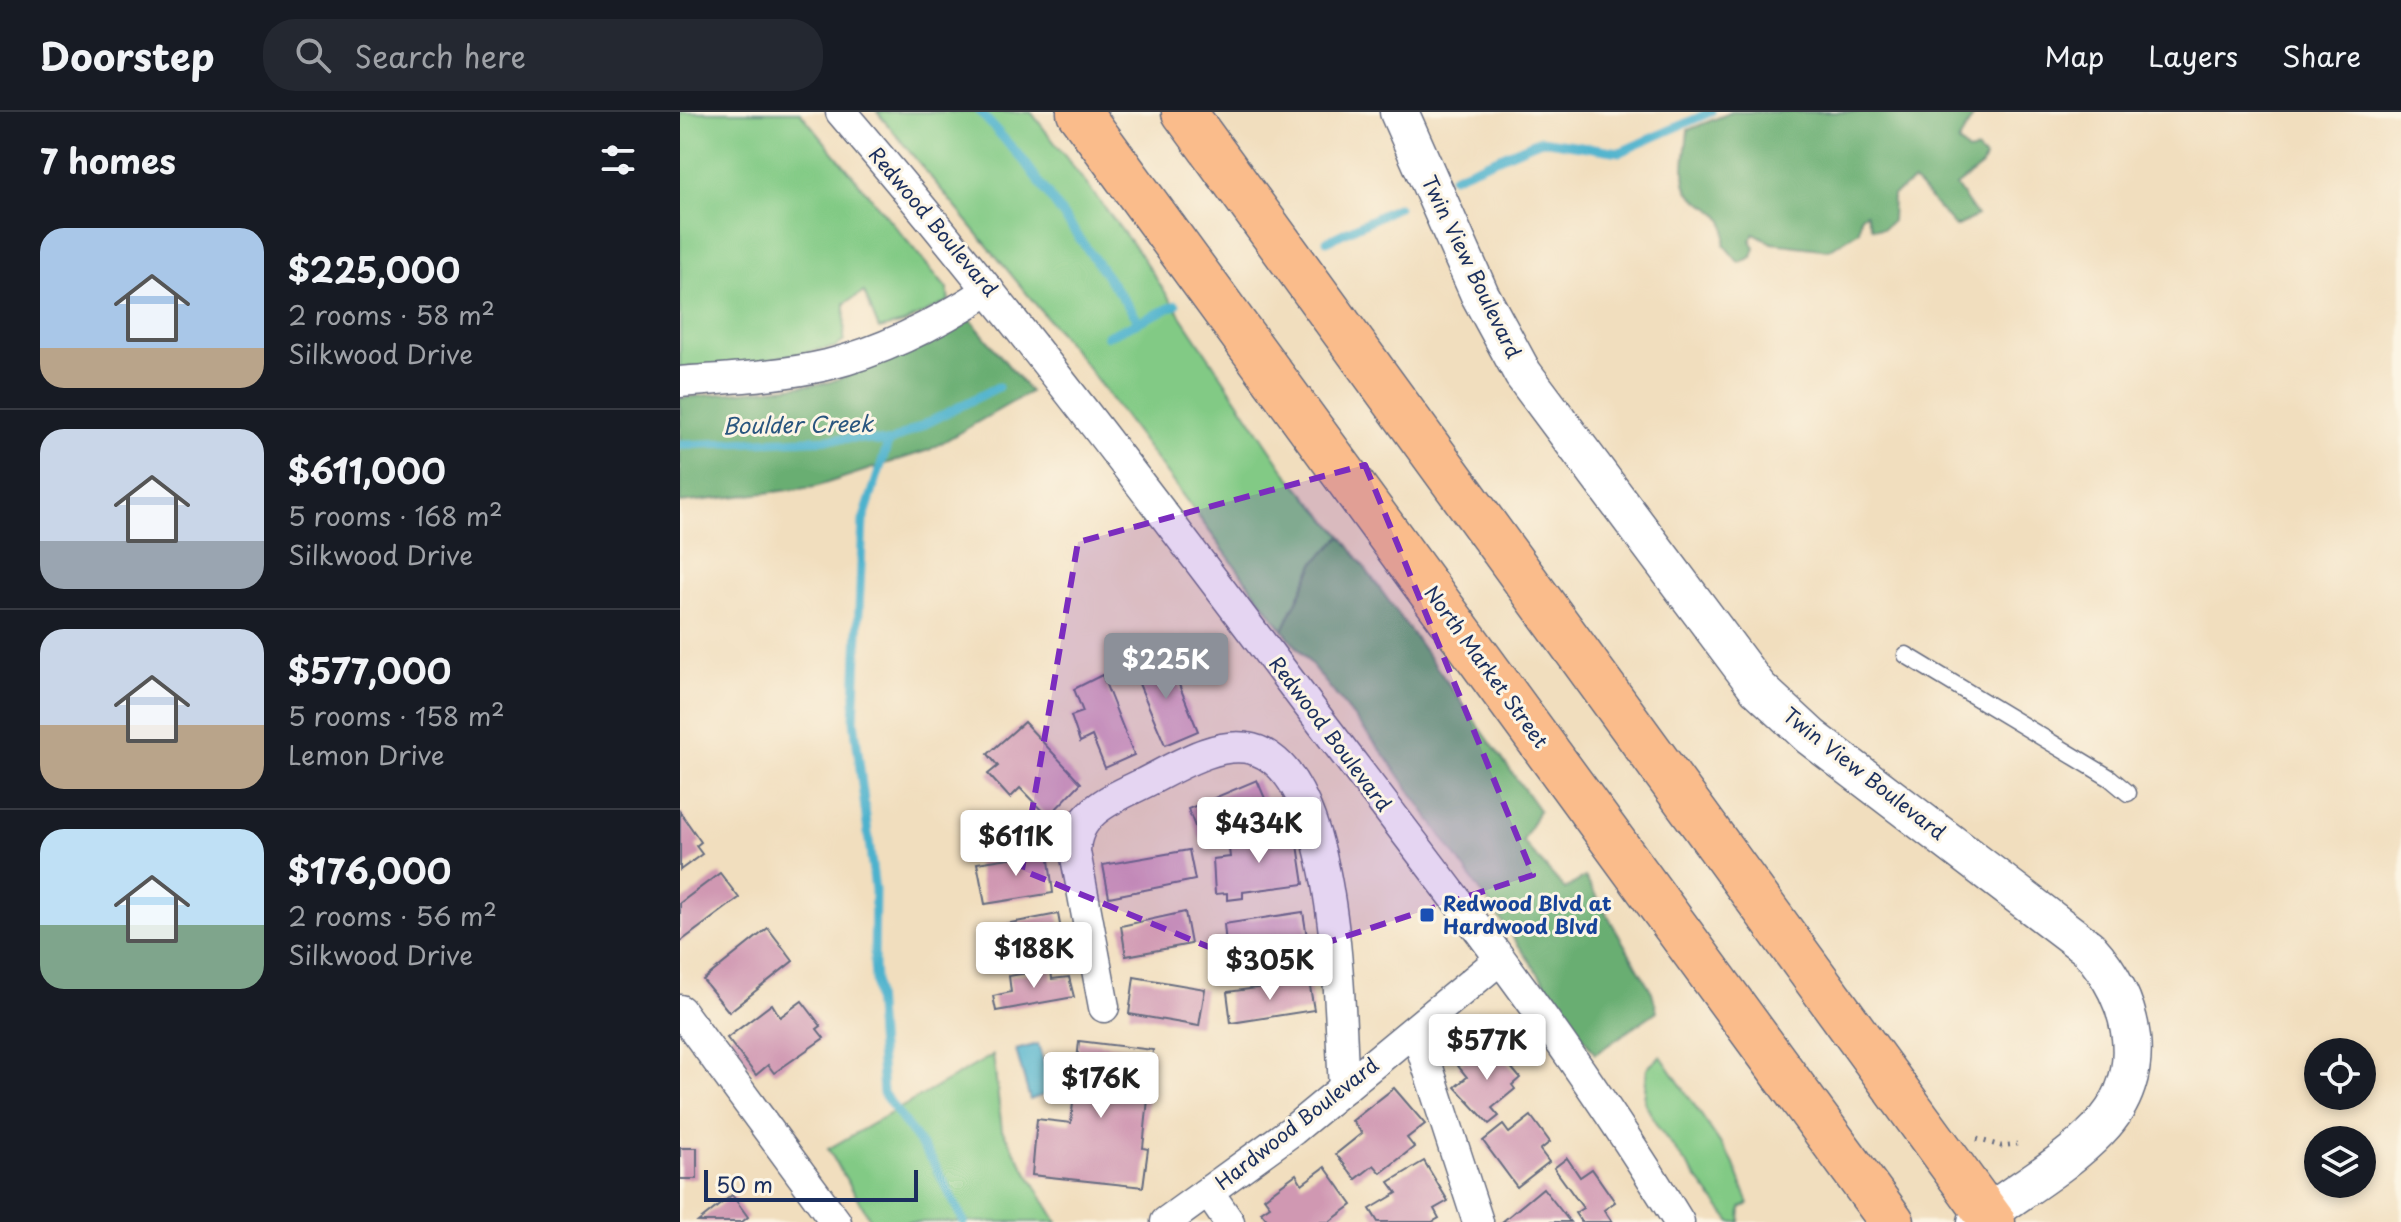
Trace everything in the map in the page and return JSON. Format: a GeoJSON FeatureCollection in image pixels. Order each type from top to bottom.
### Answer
{"type":"FeatureCollection","features":[{"type":"Feature","properties":{"kind":"main road","name":"North Market Street"},"geometry":{"type":"LineString","coordinates":[[1079,112],[1892,1222]]}},
{"type":"Feature","properties":{"kind":"main road"},"geometry":{"type":"LineString","coordinates":[[1184,112],[1986,1219]]}},
{"type":"Feature","properties":{"kind":"street","name":"Redwood Boulevard"},"geometry":{"type":"LineString","coordinates":[[841,112],[989,290],[1227,597],[1499,960],[1648,1171],[1679,1222]]}},
{"type":"Feature","properties":{"kind":"street","name":"Twin View Boulevard"},"geometry":{"type":"LineString","coordinates":[[1399,112],[1480,295],[1523,374],[1758,688],[1811,737],[2088,948],[2117,987],[2131,1027],[2133,1053],[2127,1082],[2114,1111],[2097,1132],[1986,1219]]}},
{"type":"Feature","properties":{"kind":"street"},"geometry":{"type":"LineString","coordinates":[[680,382],[776,373],[846,360],[925,327],[989,290]]}},
{"type":"Feature","properties":{"kind":"street"},"geometry":{"type":"LineString","coordinates":[[1104,1007],[1075,852],[1077,829],[1089,813],[1183,764],[1209,753],[1252,749],[1285,772],[1319,835],[1340,999],[1344,1088]]}},
{"type":"Feature","properties":{"kind":"street","name":"Hardwood Boulevard"},"geometry":{"type":"LineString","coordinates":[[1166,1222],[1209,1193],[1344,1088],[1499,960]]}},
{"type":"Feature","properties":{"kind":"street"},"geometry":{"type":"LineString","coordinates":[[680,1010],[836,1222]]}},
{"type":"Feature","properties":{"kind":"street"},"geometry":{"type":"LineString","coordinates":[[1416,1031],[1478,1222]]}},
{"type":"Feature","properties":{"kind":"street"},"geometry":{"type":"LineString","coordinates":[[1209,1193],[1229,1222]]}},
{"type":"Feature","properties":{"kind":"lane"},"geometry":{"type":"LineString","coordinates":[[1906,655],[2110,778],[2128,793]]}},
{"type":"Feature","properties":{"kind":"path"},"geometry":{"type":"LineString","coordinates":[[1977,1139],[2001,1146],[2017,1144]]}},
{"type":"Feature","properties":{"kind":"highlighted area"},"geometry":{"type":"Polygon","coordinates":[[[1365,465],[1533,875],[1255,966],[1022,870],[1078,542],[1365,465]]]}},
{"type":"Feature","properties":{"kind":"green space"},"geometry":{"type":"Polygon","coordinates":[[[680,112],[800,112],[947,289],[949,301],[904,323],[879,329],[864,292],[845,303],[844,341],[836,347],[734,365],[680,368],[680,112]]]}},
{"type":"Feature","properties":{"kind":"green space"},"geometry":{"type":"Polygon","coordinates":[[[877,112],[1031,112],[1137,250],[1287,474],[1342,536],[1315,563],[1283,630],[1085,364],[877,112]]]}},
{"type":"Feature","properties":{"kind":"green space"},"geometry":{"type":"Polygon","coordinates":[[[1732,112],[1976,112],[1958,142],[1968,152],[1977,150],[1985,158],[1982,166],[1956,186],[1977,216],[1955,227],[1914,181],[1893,195],[1892,221],[1883,229],[1872,228],[1866,213],[1861,216],[1859,231],[1829,250],[1772,243],[1754,233],[1751,240],[1755,248],[1752,257],[1739,263],[1724,245],[1724,224],[1720,217],[1689,192],[1684,179],[1688,130],[1732,112]]]}},
{"type":"Feature","properties":{"kind":"green space"},"geometry":{"type":"Polygon","coordinates":[[[970,319],[1030,392],[929,450],[815,487],[680,503],[680,398],[827,383],[882,363],[970,319]]]}},
{"type":"Feature","properties":{"kind":"green space"},"geometry":{"type":"Polygon","coordinates":[[[1342,536],[1539,810],[1523,842],[1565,889],[1585,877],[1652,992],[1657,1011],[1595,1054],[1384,754],[1283,630],[1315,562],[1342,536]]]}},
{"type":"Feature","properties":{"kind":"green space"},"geometry":{"type":"Polygon","coordinates":[[[993,1055],[1002,1130],[1057,1222],[872,1222],[828,1149],[993,1055]]]}},
{"type":"Feature","properties":{"kind":"green space"},"geometry":{"type":"Polygon","coordinates":[[[1661,1056],[1733,1162],[1749,1204],[1741,1208],[1740,1222],[1731,1222],[1723,1212],[1657,1126],[1644,1101],[1647,1068],[1661,1056]]]}},
{"type":"Feature","properties":{"kind":"water"},"geometry":{"type":"Polygon","coordinates":[[[1038,1044],[1052,1092],[1030,1100],[1016,1050],[1038,1044]]]}},
{"type":"Feature","properties":{"kind":"building"},"geometry":{"type":"Polygon","coordinates":[[[1168,658],[1198,731],[1165,745],[1134,672],[1168,658]]]}},
{"type":"Feature","properties":{"kind":"building"},"geometry":{"type":"Polygon","coordinates":[[[1102,675],[1134,755],[1105,768],[1092,736],[1080,742],[1071,716],[1083,712],[1074,689],[1102,675]]]}},
{"type":"Feature","properties":{"kind":"building"},"geometry":{"type":"Polygon","coordinates":[[[1024,722],[1081,783],[1048,817],[1020,788],[1010,798],[988,774],[998,766],[988,754],[1024,722]]]}},
{"type":"Feature","properties":{"kind":"building"},"geometry":{"type":"Polygon","coordinates":[[[1257,780],[1270,810],[1200,839],[1188,809],[1257,780]]]}},
{"type":"Feature","properties":{"kind":"building"},"geometry":{"type":"Polygon","coordinates":[[[680,812],[701,842],[696,846],[702,854],[680,870],[680,812]]]}},
{"type":"Feature","properties":{"kind":"building"},"geometry":{"type":"Polygon","coordinates":[[[1296,832],[1304,884],[1243,892],[1243,898],[1227,900],[1227,893],[1215,894],[1213,859],[1230,857],[1228,841],[1296,832]]]}},
{"type":"Feature","properties":{"kind":"building"},"geometry":{"type":"Polygon","coordinates":[[[1189,850],[1195,880],[1109,897],[1103,865],[1189,850]]]}},
{"type":"Feature","properties":{"kind":"building"},"geometry":{"type":"Polygon","coordinates":[[[1048,852],[1053,893],[985,904],[977,863],[1048,852]]]}},
{"type":"Feature","properties":{"kind":"building"},"geometry":{"type":"Polygon","coordinates":[[[720,873],[739,898],[680,942],[680,903],[720,873]]]}},
{"type":"Feature","properties":{"kind":"building"},"geometry":{"type":"Polygon","coordinates":[[[1185,912],[1191,944],[1126,956],[1121,926],[1185,912]]]}},
{"type":"Feature","properties":{"kind":"building"},"geometry":{"type":"Polygon","coordinates":[[[1303,912],[1308,943],[1227,955],[1224,924],[1303,912]]]}},
{"type":"Feature","properties":{"kind":"building"},"geometry":{"type":"Polygon","coordinates":[[[1058,914],[1064,946],[1059,947],[1061,956],[991,970],[989,960],[985,961],[979,929],[1058,914]]]}},
{"type":"Feature","properties":{"kind":"building"},"geometry":{"type":"Polygon","coordinates":[[[768,928],[793,961],[729,1012],[703,980],[768,928]]]}},
{"type":"Feature","properties":{"kind":"building"},"geometry":{"type":"Polygon","coordinates":[[[1051,969],[1052,979],[1069,977],[1074,997],[996,1011],[993,996],[1011,992],[1009,976],[1051,969]]]}},
{"type":"Feature","properties":{"kind":"building"},"geometry":{"type":"Polygon","coordinates":[[[1134,977],[1205,989],[1199,1026],[1129,1014],[1134,977]]]}},
{"type":"Feature","properties":{"kind":"building"},"geometry":{"type":"Polygon","coordinates":[[[1309,981],[1314,1010],[1231,1023],[1227,992],[1309,981]]]}},
{"type":"Feature","properties":{"kind":"building"},"geometry":{"type":"Polygon","coordinates":[[[802,1001],[821,1026],[817,1029],[824,1038],[774,1073],[768,1065],[756,1075],[727,1038],[772,1004],[780,1017],[802,1001]]]}},
{"type":"Feature","properties":{"kind":"building"},"geometry":{"type":"Polygon","coordinates":[[[1079,1041],[1153,1050],[1143,1148],[1148,1149],[1143,1187],[1032,1175],[1037,1119],[1071,1123],[1079,1041]]]}},
{"type":"Feature","properties":{"kind":"building"},"geometry":{"type":"Polygon","coordinates":[[[1480,1048],[1486,1055],[1495,1048],[1520,1078],[1512,1085],[1515,1089],[1492,1108],[1499,1116],[1489,1124],[1455,1087],[1467,1077],[1458,1066],[1480,1048]]]}},
{"type":"Feature","properties":{"kind":"building"},"geometry":{"type":"Polygon","coordinates":[[[1394,1088],[1425,1124],[1407,1138],[1414,1147],[1381,1173],[1374,1165],[1356,1179],[1336,1154],[1362,1133],[1352,1121],[1394,1088]]]}},
{"type":"Feature","properties":{"kind":"building"},"geometry":{"type":"Polygon","coordinates":[[[1531,1116],[1550,1142],[1540,1150],[1549,1162],[1517,1187],[1483,1141],[1503,1125],[1509,1133],[1531,1116]]]}},
{"type":"Feature","properties":{"kind":"building"},"geometry":{"type":"Polygon","coordinates":[[[680,1148],[697,1148],[697,1179],[680,1179],[680,1148]]]}},
{"type":"Feature","properties":{"kind":"building"},"geometry":{"type":"Polygon","coordinates":[[[1567,1158],[1580,1177],[1592,1169],[1615,1202],[1604,1210],[1612,1222],[1581,1222],[1575,1213],[1583,1208],[1554,1168],[1567,1158]]]}},
{"type":"Feature","properties":{"kind":"building"},"geometry":{"type":"Polygon","coordinates":[[[1424,1161],[1448,1201],[1434,1209],[1439,1218],[1432,1222],[1378,1222],[1370,1209],[1397,1193],[1389,1182],[1424,1161]]]}},
{"type":"Feature","properties":{"kind":"building"},"geometry":{"type":"Polygon","coordinates":[[[1325,1167],[1352,1205],[1329,1222],[1269,1222],[1261,1212],[1270,1206],[1264,1198],[1296,1174],[1302,1184],[1325,1167]]]}},
{"type":"Feature","properties":{"kind":"building"},"geometry":{"type":"Polygon","coordinates":[[[1543,1188],[1570,1222],[1502,1222],[1543,1188]]]}},
{"type":"Feature","properties":{"kind":"building"},"geometry":{"type":"Polygon","coordinates":[[[732,1195],[748,1217],[742,1222],[698,1222],[732,1195]]]}},
{"type":"Feature","properties":{"kind":"waterway"},"geometry":{"type":"LineString","coordinates":[[980,112],[1024,161],[1139,321]]}},
{"type":"Feature","properties":{"kind":"waterway","name":"Boulder Creek"},"geometry":{"type":"LineString","coordinates":[[1453,177],[1541,140],[1620,152],[1711,112]]}},
{"type":"Feature","properties":{"kind":"waterway","name":"Boulder Creek"},"geometry":{"type":"LineString","coordinates":[[1327,241],[1398,207]]}},
{"type":"Feature","properties":{"kind":"waterway","name":"Boulder Creek"},"geometry":{"type":"LineString","coordinates":[[1107,336],[1176,305]]}},
{"type":"Feature","properties":{"kind":"waterway","name":"Boulder Creek"},"geometry":{"type":"LineString","coordinates":[[680,445],[858,438],[888,443],[998,387]]}},
{"type":"Feature","properties":{"kind":"waterway"},"geometry":{"type":"LineString","coordinates":[[888,443],[863,521],[854,720],[875,890],[874,964],[883,1093],[934,1163],[964,1222]]}},
{"type":"Feature","properties":{"kind":"place","name":"Redwood Blvd at Hardwood Blvd"},"geometry":{"type":"Point","coordinates":[1427,915]}}]}
